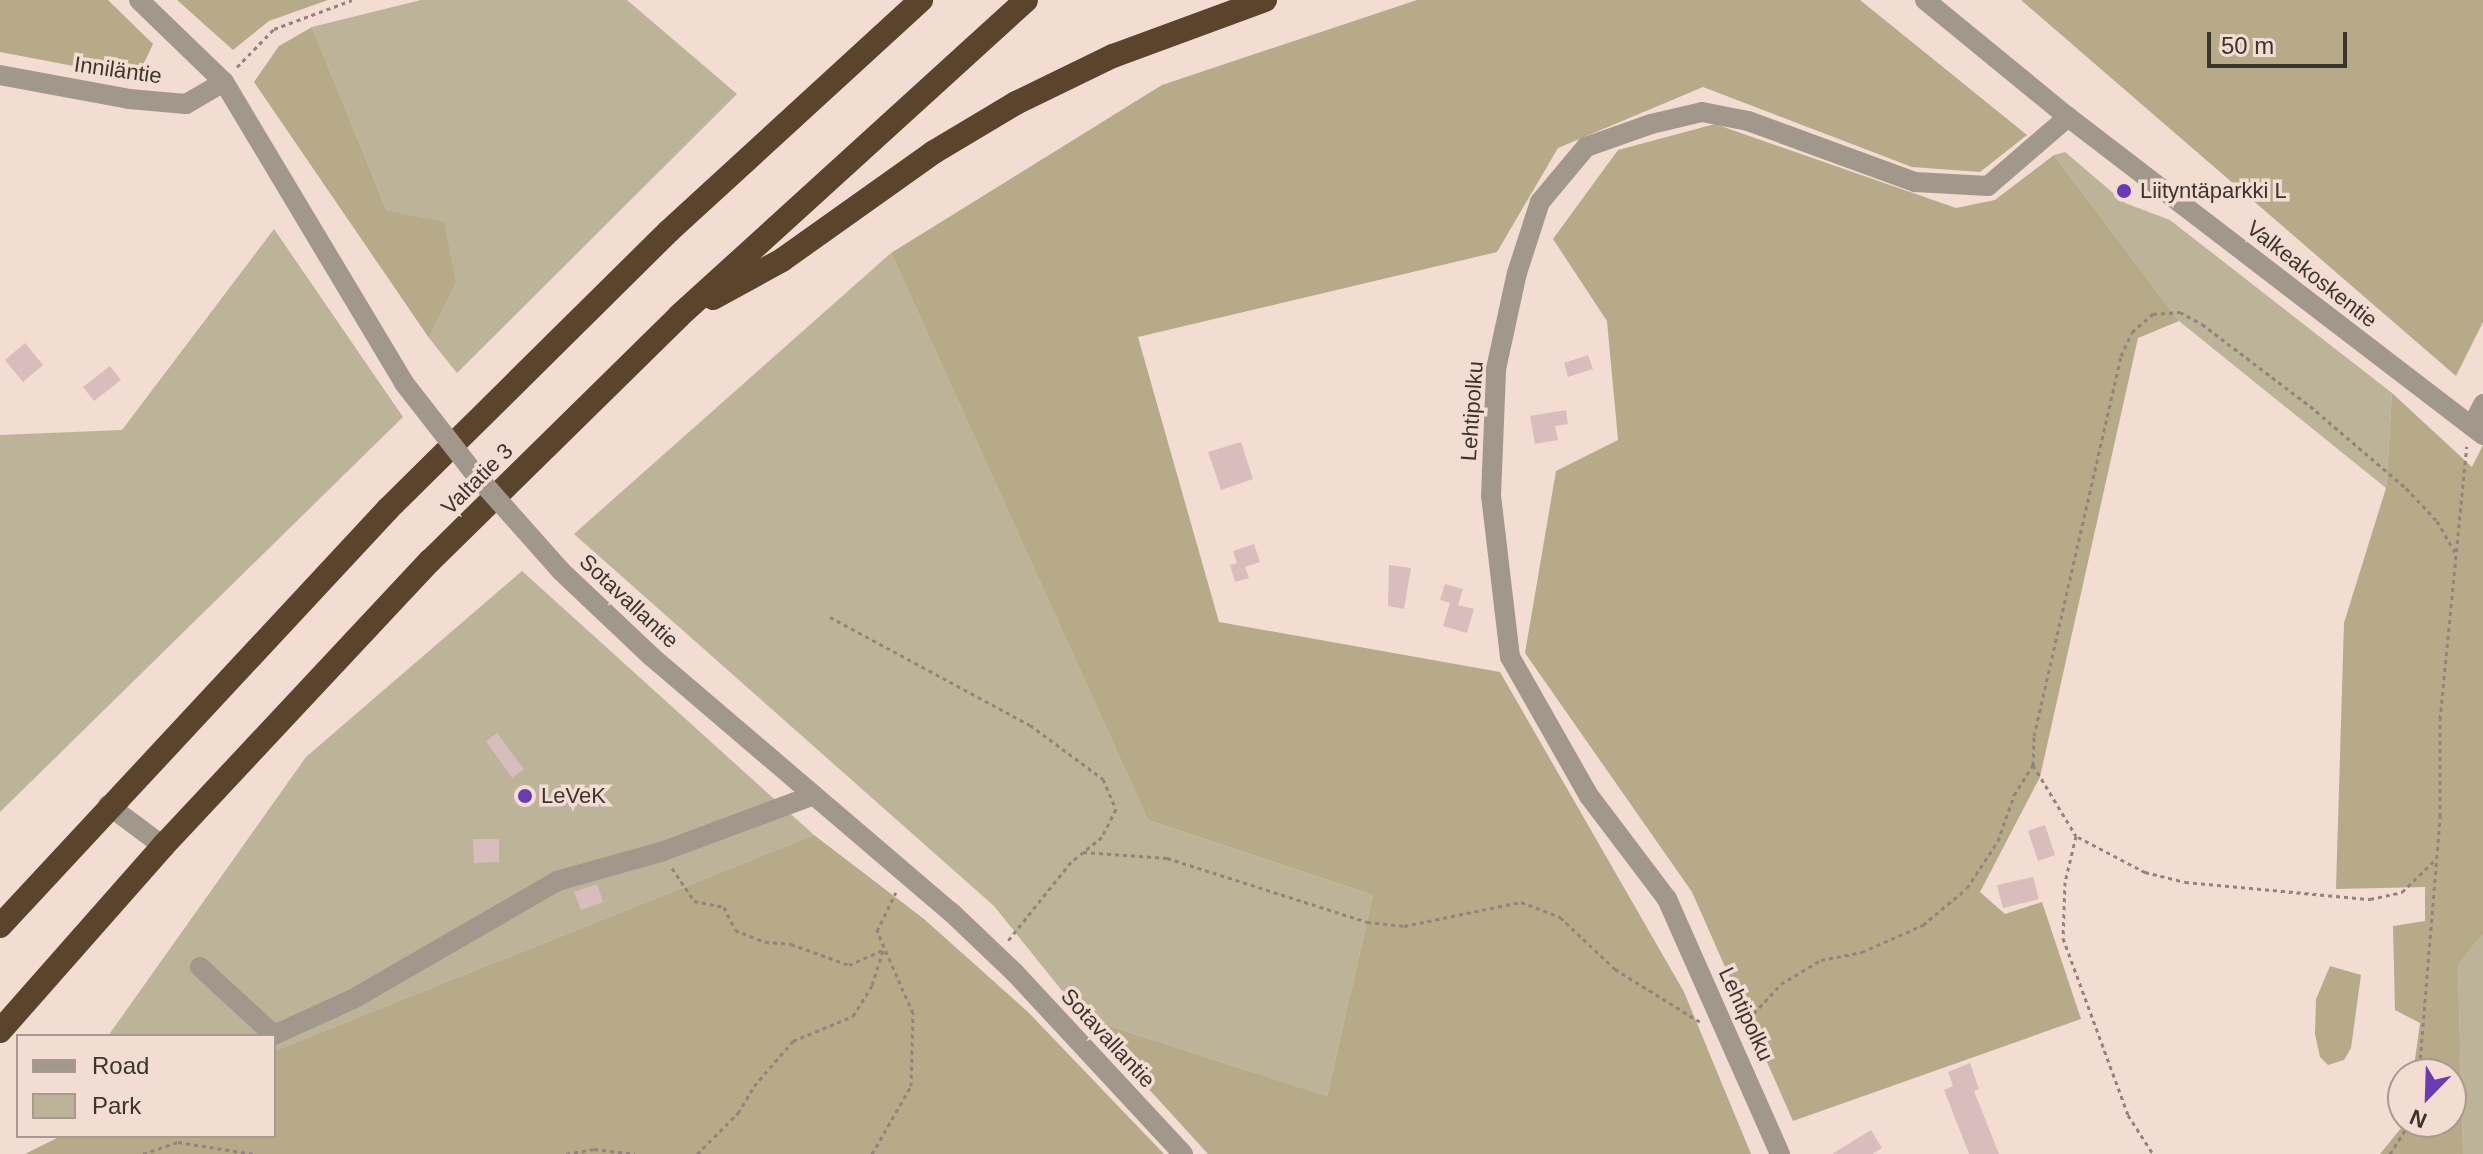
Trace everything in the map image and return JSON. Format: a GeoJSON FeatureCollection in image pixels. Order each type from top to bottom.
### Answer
{"type":"FeatureCollection","features":[{"type":"Feature","properties":{"kind":"highway","name":"Valtatie 3"},"geometry":{"type":"LineString","coordinates":[[0,926],[108,805],[399,497],[669,231],[921,0]]}},
{"type":"Feature","properties":{"kind":"highway","name":"Valtatie 3"},"geometry":{"type":"LineString","coordinates":[[0,1031],[163,846],[430,561],[679,316],[1026,0]]}},
{"type":"Feature","properties":{"kind":"highway"},"geometry":{"type":"LineString","coordinates":[[679,316],[782,260],[934,152],[1016,103],[1113,56],[1265,0]]}},
{"type":"Feature","properties":{"kind":"street","name":"Sotavallantie"},"geometry":{"type":"LineString","coordinates":[[139,0],[224,82],[404,383],[474,473],[561,571],[652,657],[905,873],[996,956],[1183,1154]]}},
{"type":"Feature","properties":{"kind":"street","name":"Valkeakoskentie"},"geometry":{"type":"LineString","coordinates":[[1925,0],[2068,117],[2477,431]]}},
{"type":"Feature","properties":{"kind":"street","name":"Inniläntie"},"geometry":{"type":"LineString","coordinates":[[0,75],[129,99],[186,104],[224,82]]}},
{"type":"Feature","properties":{"kind":"street","name":"Lehtipolku"},"geometry":{"type":"LineString","coordinates":[[1780,1154],[1731,1037],[1667,899],[1589,796],[1510,657],[1491,496],[1496,369],[1517,273],[1540,202],[1586,147],[1702,112],[1748,121],[1881,172],[1939,187],[1988,186],[2068,117]]}},
{"type":"Feature","properties":{"kind":"street"},"geometry":{"type":"LineString","coordinates":[[2477,431],[2483,404]]}},
{"type":"Feature","properties":{"kind":"street"},"geometry":{"type":"LineString","coordinates":[[276,1034],[353,999],[557,881],[661,852],[814,795]]}},
{"type":"Feature","properties":{"kind":"street"},"geometry":{"type":"LineString","coordinates":[[108,805],[163,846]]}},
{"type":"Feature","properties":{"kind":"street"},"geometry":{"type":"LineString","coordinates":[[200,967],[273,1034]]}},
{"type":"Feature","properties":{"kind":"path"},"geometry":{"type":"LineString","coordinates":[[224,82],[274,29],[352,0]]}},
{"type":"Feature","properties":{"kind":"path"},"geometry":{"type":"LineString","coordinates":[[1083,852],[1167,858],[1367,922],[1404,926],[1521,902],[1560,917],[1615,969],[1707,1027],[1731,1037],[1781,984],[1821,960],[1862,952],[1923,925],[1967,888],[1998,841],[2014,795],[2033,765],[2034,736],[2121,356],[2132,332],[2153,314],[2180,312],[2202,324],[2310,406],[2406,488],[2437,521],[2456,554]]}},
{"type":"Feature","properties":{"kind":"path"},"geometry":{"type":"LineString","coordinates":[[2420,1058],[2456,554],[2477,431]]}},
{"type":"Feature","properties":{"kind":"path"},"geometry":{"type":"LineString","coordinates":[[830,617],[1030,725],[1103,779],[1116,809],[1102,837],[1083,852],[996,956]]}},
{"type":"Feature","properties":{"kind":"path"},"geometry":{"type":"LineString","coordinates":[[2033,765],[2076,836],[2145,872],[2185,882],[2370,899],[2402,892],[2434,861]]}},
{"type":"Feature","properties":{"kind":"path"},"geometry":{"type":"LineString","coordinates":[[2076,836],[2065,882],[2063,938],[2128,1115],[2153,1154]]}},
{"type":"Feature","properties":{"kind":"path"},"geometry":{"type":"LineString","coordinates":[[661,852],[694,901],[724,907],[735,930],[849,965],[865,962],[884,949]]}},
{"type":"Feature","properties":{"kind":"path"},"geometry":{"type":"LineString","coordinates":[[872,1154],[911,1086],[913,1013],[877,931],[905,873]]}},
{"type":"Feature","properties":{"kind":"path"},"geometry":{"type":"LineString","coordinates":[[697,1154],[738,1113],[793,1041],[853,1016],[872,985],[884,949]]}},
{"type":"Feature","properties":{"kind":"path"},"geometry":{"type":"LineString","coordinates":[[143,1154],[178,1142],[253,1154]]}},
{"type":"Feature","properties":{"kind":"path"},"geometry":{"type":"LineString","coordinates":[[566,1154],[594,1149],[635,1154]]}},
{"type":"Feature","properties":{"kind":"green space"},"geometry":{"type":"Polygon","coordinates":[[[421,0],[627,0],[737,94],[457,373],[429,338],[456,284],[387,211],[312,27],[421,0]]]}},
{"type":"Feature","properties":{"kind":"green space"},"geometry":{"type":"Polygon","coordinates":[[[2065,152],[2125,203],[2170,220],[2392,393],[2386,488],[2179,321],[2054,155],[2065,152]]]}},
{"type":"Feature","properties":{"kind":"green space"},"geometry":{"type":"Polygon","coordinates":[[[274,229],[403,417],[0,812],[0,435],[122,430],[274,229]]]}},
{"type":"Feature","properties":{"kind":"green space"},"geometry":{"type":"Polygon","coordinates":[[[891,253],[1148,820],[1373,895],[1327,1096],[1084,1018],[994,906],[574,534],[891,253]]]}},
{"type":"Feature","properties":{"kind":"green space","name":"LeVeK"},"geometry":{"type":"Polygon","coordinates":[[[522,571],[814,835],[276,1050],[276,1034],[109,1034],[306,757],[522,571]]]}},
{"type":"Feature","properties":{"kind":"green space"},"geometry":{"type":"Polygon","coordinates":[[[2483,934],[2483,1154],[2463,1154],[2463,1138],[2467,1138],[2467,1058],[2460,1058],[2458,965],[2483,934]]]}},
{"type":"Feature","properties":{"kind":"shaded area"},"geometry":{"type":"Polygon","coordinates":[[[0,0],[108,0],[153,44],[137,78],[0,52],[0,0]]]}},
{"type":"Feature","properties":{"kind":"shaded area"},"geometry":{"type":"Polygon","coordinates":[[[177,0],[328,0],[269,21],[233,50],[177,0]]]}},
{"type":"Feature","properties":{"kind":"shaded area"},"geometry":{"type":"Polygon","coordinates":[[[1417,0],[1860,0],[2027,135],[1980,172],[1912,167],[1703,87],[1558,148],[1497,252],[1138,337],[1219,622],[1500,672],[1684,992],[1751,1154],[1208,1154],[1084,1018],[1327,1096],[1373,895],[1148,820],[891,253],[1162,85],[1417,0]]]}},
{"type":"Feature","properties":{"kind":"shaded area"},"geometry":{"type":"Polygon","coordinates":[[[2021,0],[2483,0],[2483,322],[2456,376],[2021,0]]]}},
{"type":"Feature","properties":{"kind":"shaded area"},"geometry":{"type":"Polygon","coordinates":[[[312,27],[387,211],[444,222],[456,284],[429,338],[254,82],[279,46],[312,27]]]}},
{"type":"Feature","properties":{"kind":"shaded area"},"geometry":{"type":"Polygon","coordinates":[[[1715,124],[1956,208],[1995,200],[2054,155],[2179,321],[2138,338],[2040,777],[1980,892],[2005,914],[2042,902],[2081,1019],[1793,1121],[1692,892],[1525,653],[1556,471],[1618,440],[1607,321],[1553,239],[1618,150],[1715,124]]]}},
{"type":"Feature","properties":{"kind":"shaded area"},"geometry":{"type":"Polygon","coordinates":[[[2392,393],[2472,467],[2483,445],[2483,934],[2458,965],[2460,1058],[2415,1058],[2420,1023],[2395,1010],[2393,926],[2425,921],[2425,887],[2336,889],[2344,623],[2386,488],[2392,393]]]}},
{"type":"Feature","properties":{"kind":"shaded area"},"geometry":{"type":"Polygon","coordinates":[[[814,835],[924,919],[1028,1012],[1164,1154],[25,1154],[57,1138],[276,1138],[276,1050],[814,835]]]}},
{"type":"Feature","properties":{"kind":"shaded area"},"geometry":{"type":"Polygon","coordinates":[[[2330,966],[2361,975],[2351,1048],[2344,1060],[2328,1065],[2320,1057],[2315,1034],[2316,999],[2330,966]]]}},
{"type":"Feature","properties":{"kind":"shaded area"},"geometry":{"type":"Polygon","coordinates":[[[2393,1138],[2463,1138],[2463,1154],[2380,1154],[2393,1138]]]}},
{"type":"Feature","properties":{"kind":"building"},"geometry":{"type":"Polygon","coordinates":[[[25,343],[43,365],[23,382],[5,360],[25,343]]]}},
{"type":"Feature","properties":{"kind":"building"},"geometry":{"type":"Polygon","coordinates":[[[1588,355],[1593,369],[1568,377],[1564,363],[1588,355]]]}},
{"type":"Feature","properties":{"kind":"building"},"geometry":{"type":"Polygon","coordinates":[[[110,366],[121,380],[94,401],[83,387],[110,366]]]}},
{"type":"Feature","properties":{"kind":"building"},"geometry":{"type":"Polygon","coordinates":[[[1566,410],[1568,424],[1555,426],[1558,440],[1535,444],[1530,416],[1566,410]]]}},
{"type":"Feature","properties":{"kind":"building"},"geometry":{"type":"Polygon","coordinates":[[[1241,442],[1253,479],[1221,490],[1208,452],[1241,442]]]}},
{"type":"Feature","properties":{"kind":"building"},"geometry":{"type":"Polygon","coordinates":[[[1254,544],[1260,562],[1245,567],[1249,578],[1235,582],[1230,565],[1237,563],[1233,551],[1254,544]]]}},
{"type":"Feature","properties":{"kind":"building"},"geometry":{"type":"Polygon","coordinates":[[[1389,565],[1411,568],[1404,609],[1388,606],[1389,565]]]}},
{"type":"Feature","properties":{"kind":"building"},"geometry":{"type":"Polygon","coordinates":[[[1445,584],[1463,589],[1458,605],[1474,609],[1467,633],[1443,626],[1450,603],[1440,600],[1445,584]]]}},
{"type":"Feature","properties":{"kind":"building"},"geometry":{"type":"Polygon","coordinates":[[[497,733],[524,769],[512,778],[486,741],[497,733]]]}},
{"type":"Feature","properties":{"kind":"building"},"geometry":{"type":"Polygon","coordinates":[[[2045,825],[2055,855],[2038,861],[2028,831],[2045,825]]]}},
{"type":"Feature","properties":{"kind":"building"},"geometry":{"type":"Polygon","coordinates":[[[473,839],[499,839],[499,862],[474,863],[473,839]]]}},
{"type":"Feature","properties":{"kind":"building"},"geometry":{"type":"Polygon","coordinates":[[[2033,877],[2039,899],[2003,908],[1997,885],[2033,877]]]}},
{"type":"Feature","properties":{"kind":"building"},"geometry":{"type":"Polygon","coordinates":[[[597,884],[603,902],[581,910],[574,892],[597,884]]]}},
{"type":"Feature","properties":{"kind":"building"},"geometry":{"type":"Polygon","coordinates":[[[1970,1063],[1979,1089],[1974,1091],[1999,1154],[1969,1154],[1944,1090],[1953,1086],[1948,1072],[1970,1063]]]}},
{"type":"Feature","properties":{"kind":"building"},"geometry":{"type":"Polygon","coordinates":[[[1871,1130],[1882,1148],[1872,1154],[1832,1154],[1871,1130]]]}},
{"type":"Feature","properties":{"kind":"place","name":"Liityntäparkki L"},"geometry":{"type":"Point","coordinates":[2124,191]}},
{"type":"Feature","properties":{"kind":"place","name":"LeVeK"},"geometry":{"type":"Point","coordinates":[525,796]}}]}
